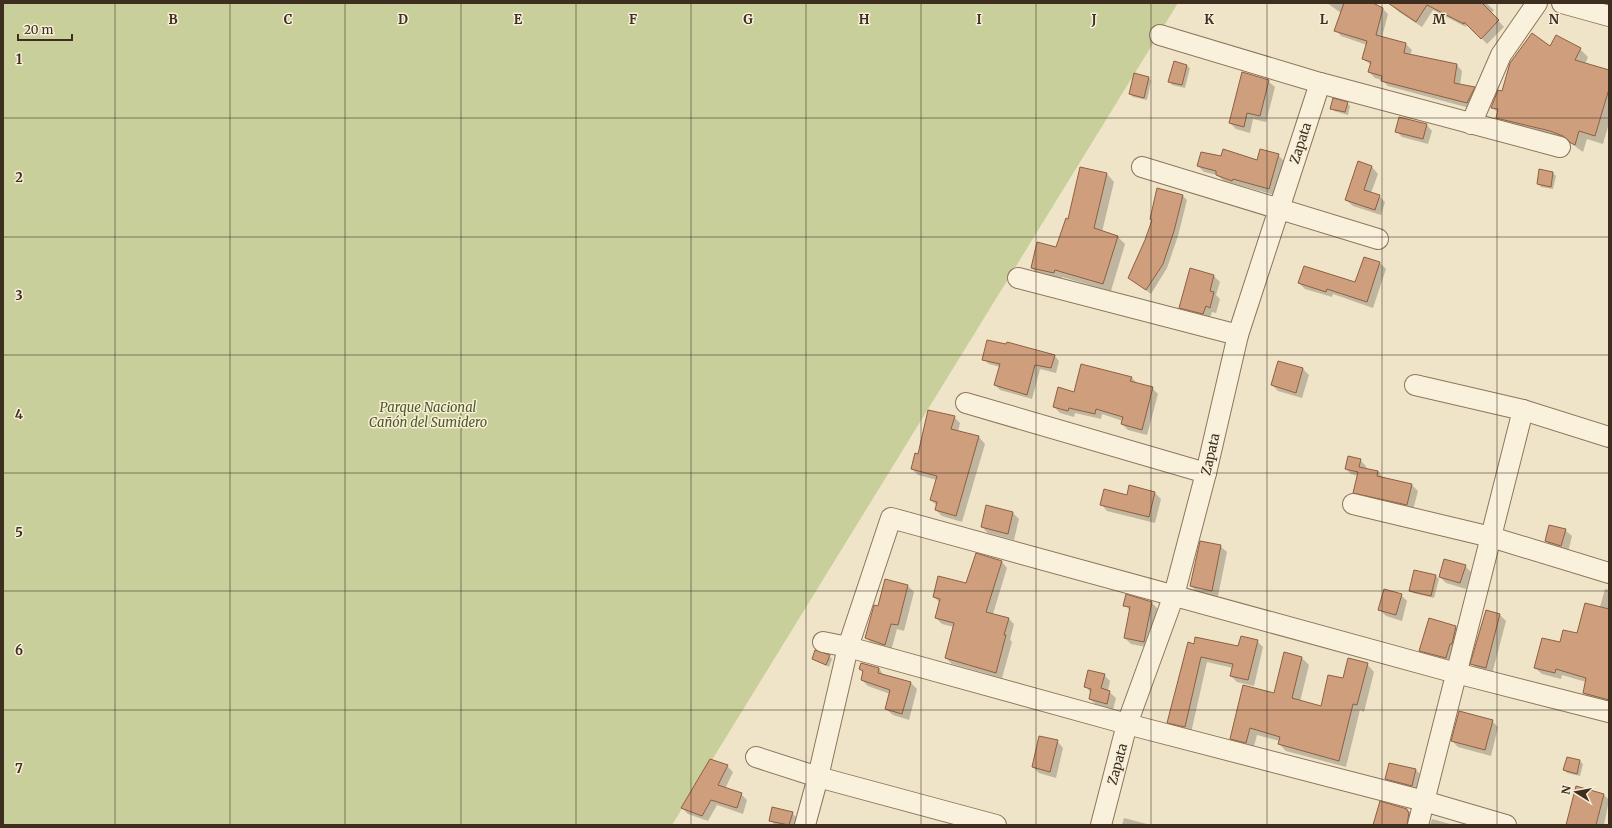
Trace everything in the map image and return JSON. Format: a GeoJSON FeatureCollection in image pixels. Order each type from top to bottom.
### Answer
{"type":"FeatureCollection","features":[{"type":"Feature","properties":{"kind":"street"},"geometry":{"type":"LineString","coordinates":[[1471,124],[1501,55],[1537,3]]}},
{"type":"Feature","properties":{"kind":"street"},"geometry":{"type":"LineString","coordinates":[[1562,3],[1609,16]]}},
{"type":"Feature","properties":{"kind":"street"},"geometry":{"type":"LineString","coordinates":[[1160,35],[1320,83],[1560,147]]}},
{"type":"Feature","properties":{"kind":"street","name":"Zapata"},"geometry":{"type":"LineString","coordinates":[[1101,825],[1127,724],[1174,595],[1206,474],[1238,335],[1320,83]]}},
{"type":"Feature","properties":{"kind":"street"},"geometry":{"type":"LineString","coordinates":[[1142,167],[1378,239]]}},
{"type":"Feature","properties":{"kind":"street"},"geometry":{"type":"LineString","coordinates":[[1018,278],[1238,335]]}},
{"type":"Feature","properties":{"kind":"street"},"geometry":{"type":"LineString","coordinates":[[1415,385],[1523,410],[1609,436]]}},
{"type":"Feature","properties":{"kind":"street"},"geometry":{"type":"LineString","coordinates":[[966,403],[1206,474]]}},
{"type":"Feature","properties":{"kind":"street"},"geometry":{"type":"LineString","coordinates":[[1418,825],[1523,410]]}},
{"type":"Feature","properties":{"kind":"street"},"geometry":{"type":"LineString","coordinates":[[1352,504],[1491,537],[1609,573]]}},
{"type":"Feature","properties":{"kind":"street"},"geometry":{"type":"LineString","coordinates":[[805,825],[818,777],[848,647],[891,518],[1456,673],[1609,712]]}},
{"type":"Feature","properties":{"kind":"street"},"geometry":{"type":"LineString","coordinates":[[823,642],[848,647],[1127,724],[1424,801],[1506,825]]}},
{"type":"Feature","properties":{"kind":"street"},"geometry":{"type":"LineString","coordinates":[[756,757],[818,777],[996,825]]}},
{"type":"Feature","properties":{"kind":"green space","name":"Parque Nacional Cañón del Sumidero"},"geometry":{"type":"Polygon","coordinates":[[[3,3],[1178,3],[672,825],[3,825],[3,3]]]}},
{"type":"Feature","properties":{"kind":"building"},"geometry":{"type":"Polygon","coordinates":[[[1344,3],[1373,3],[1383,8],[1376,35],[1406,43],[1404,53],[1457,64],[1454,83],[1475,87],[1467,103],[1381,81],[1382,76],[1368,72],[1371,62],[1362,59],[1367,41],[1334,31],[1344,3]]]}},
{"type":"Feature","properties":{"kind":"building"},"geometry":{"type":"Polygon","coordinates":[[[1388,3],[1482,3],[1499,20],[1481,39],[1464,22],[1464,24],[1427,5],[1416,22],[1388,3]]]}},
{"type":"Feature","properties":{"kind":"building"},"geometry":{"type":"Polygon","coordinates":[[[1532,33],[1550,46],[1556,35],[1581,48],[1575,60],[1609,70],[1609,89],[1595,136],[1579,131],[1575,145],[1563,136],[1550,131],[1496,118],[1498,109],[1491,108],[1498,90],[1502,91],[1510,63],[1532,33]]]}},
{"type":"Feature","properties":{"kind":"building"},"geometry":{"type":"Polygon","coordinates":[[[1174,61],[1187,65],[1182,85],[1168,82],[1174,61]]]}},
{"type":"Feature","properties":{"kind":"building"},"geometry":{"type":"Polygon","coordinates":[[[1242,72],[1269,80],[1260,116],[1247,113],[1244,127],[1229,123],[1242,72]]]}},
{"type":"Feature","properties":{"kind":"building"},"geometry":{"type":"Polygon","coordinates":[[[1134,73],[1149,77],[1144,98],[1129,94],[1134,73]]]}},
{"type":"Feature","properties":{"kind":"building"},"geometry":{"type":"Polygon","coordinates":[[[1333,98],[1348,102],[1345,112],[1330,109],[1333,98]]]}},
{"type":"Feature","properties":{"kind":"building"},"geometry":{"type":"Polygon","coordinates":[[[1399,117],[1427,124],[1423,139],[1395,132],[1399,117]]]}},
{"type":"Feature","properties":{"kind":"building"},"geometry":{"type":"Polygon","coordinates":[[[1223,149],[1257,160],[1260,149],[1279,154],[1269,189],[1233,179],[1232,181],[1216,175],[1216,171],[1197,166],[1201,152],[1221,156],[1223,149]]]}},
{"type":"Feature","properties":{"kind":"building"},"geometry":{"type":"Polygon","coordinates":[[[1358,161],[1372,166],[1364,190],[1380,195],[1375,210],[1345,200],[1358,161]]]}},
{"type":"Feature","properties":{"kind":"building"},"geometry":{"type":"Polygon","coordinates":[[[1080,167],[1107,173],[1094,228],[1118,236],[1103,284],[1055,270],[1054,273],[1031,268],[1037,242],[1056,247],[1066,218],[1068,219],[1080,167]]]}},
{"type":"Feature","properties":{"kind":"building"},"geometry":{"type":"Polygon","coordinates":[[[1539,169],[1553,172],[1551,187],[1537,184],[1539,169]]]}},
{"type":"Feature","properties":{"kind":"building"},"geometry":{"type":"Polygon","coordinates":[[[1157,188],[1183,195],[1174,231],[1163,264],[1146,290],[1128,278],[1152,220],[1150,219],[1157,188]]]}},
{"type":"Feature","properties":{"kind":"building"},"geometry":{"type":"Polygon","coordinates":[[[1364,257],[1380,262],[1367,302],[1327,289],[1326,292],[1298,283],[1304,266],[1355,282],[1364,257]]]}},
{"type":"Feature","properties":{"kind":"building"},"geometry":{"type":"Polygon","coordinates":[[[1190,268],[1214,275],[1210,291],[1214,292],[1210,308],[1206,306],[1203,314],[1179,308],[1190,268]]]}},
{"type":"Feature","properties":{"kind":"building"},"geometry":{"type":"Polygon","coordinates":[[[987,340],[1006,344],[1007,342],[1055,355],[1051,368],[1035,365],[1027,395],[994,385],[1000,364],[982,360],[987,340]]]}},
{"type":"Feature","properties":{"kind":"building"},"geometry":{"type":"Polygon","coordinates":[[[1278,361],[1303,368],[1296,393],[1271,385],[1278,361]]]}},
{"type":"Feature","properties":{"kind":"building"},"geometry":{"type":"Polygon","coordinates":[[[1081,364],[1132,377],[1130,381],[1153,387],[1142,430],[1121,424],[1123,417],[1096,409],[1095,414],[1069,408],[1068,411],[1053,407],[1058,387],[1074,392],[1081,364]]]}},
{"type":"Feature","properties":{"kind":"building"},"geometry":{"type":"Polygon","coordinates":[[[928,410],[955,416],[951,429],[979,436],[956,516],[935,510],[937,502],[930,500],[937,476],[911,469],[915,453],[918,454],[928,410]]]}},
{"type":"Feature","properties":{"kind":"building"},"geometry":{"type":"Polygon","coordinates":[[[1348,456],[1361,459],[1359,467],[1378,471],[1377,476],[1412,484],[1407,505],[1353,493],[1358,472],[1345,469],[1348,456]]]}},
{"type":"Feature","properties":{"kind":"building"},"geometry":{"type":"Polygon","coordinates":[[[1129,485],[1155,492],[1149,517],[1100,505],[1104,489],[1127,495],[1129,485]]]}},
{"type":"Feature","properties":{"kind":"building"},"geometry":{"type":"Polygon","coordinates":[[[986,505],[1013,512],[1008,534],[981,527],[986,505]]]}},
{"type":"Feature","properties":{"kind":"building"},"geometry":{"type":"Polygon","coordinates":[[[1549,525],[1566,529],[1561,546],[1545,541],[1549,525]]]}},
{"type":"Feature","properties":{"kind":"building"},"geometry":{"type":"Polygon","coordinates":[[[1200,541],[1221,545],[1212,591],[1190,586],[1200,541]]]}},
{"type":"Feature","properties":{"kind":"building"},"geometry":{"type":"Polygon","coordinates":[[[976,553],[1002,561],[986,612],[1009,618],[996,673],[945,658],[954,623],[935,618],[940,599],[933,597],[938,576],[966,583],[976,553]]]}},
{"type":"Feature","properties":{"kind":"building"},"geometry":{"type":"Polygon","coordinates":[[[1444,559],[1466,565],[1460,583],[1439,577],[1444,559]]]}},
{"type":"Feature","properties":{"kind":"building"},"geometry":{"type":"Polygon","coordinates":[[[1414,570],[1436,575],[1431,596],[1409,591],[1414,570]]]}},
{"type":"Feature","properties":{"kind":"building"},"geometry":{"type":"Polygon","coordinates":[[[885,579],[908,585],[898,625],[891,624],[885,645],[865,638],[874,605],[878,606],[885,579]]]}},
{"type":"Feature","properties":{"kind":"building"},"geometry":{"type":"Polygon","coordinates":[[[1384,589],[1402,594],[1396,615],[1378,610],[1384,589]]]}},
{"type":"Feature","properties":{"kind":"building"},"geometry":{"type":"Polygon","coordinates":[[[1126,594],[1152,602],[1144,642],[1124,638],[1130,607],[1123,606],[1126,594]]]}},
{"type":"Feature","properties":{"kind":"building"},"geometry":{"type":"Polygon","coordinates":[[[1585,603],[1609,609],[1609,700],[1583,693],[1586,678],[1556,669],[1555,673],[1534,668],[1542,638],[1560,642],[1563,630],[1577,633],[1585,603]]]}},
{"type":"Feature","properties":{"kind":"building"},"geometry":{"type":"Polygon","coordinates":[[[1486,610],[1500,614],[1486,668],[1470,664],[1486,610]]]}},
{"type":"Feature","properties":{"kind":"building"},"geometry":{"type":"Polygon","coordinates":[[[1429,618],[1456,626],[1452,644],[1450,644],[1446,658],[1419,651],[1429,618]]]}},
{"type":"Feature","properties":{"kind":"building"},"geometry":{"type":"Polygon","coordinates":[[[1241,636],[1258,640],[1248,680],[1230,676],[1233,664],[1201,657],[1185,727],[1167,723],[1188,642],[1194,644],[1195,637],[1238,646],[1241,636]]]}},
{"type":"Feature","properties":{"kind":"building"},"geometry":{"type":"Polygon","coordinates":[[[815,650],[830,655],[826,665],[812,659],[815,650]]]}},
{"type":"Feature","properties":{"kind":"building"},"geometry":{"type":"Polygon","coordinates":[[[1284,652],[1302,657],[1292,698],[1321,706],[1328,675],[1343,678],[1348,658],[1368,663],[1357,705],[1353,704],[1339,761],[1278,744],[1280,737],[1250,728],[1246,743],[1230,739],[1243,685],[1274,693],[1284,652]]]}},
{"type":"Feature","properties":{"kind":"building"},"geometry":{"type":"Polygon","coordinates":[[[861,663],[879,668],[878,673],[911,682],[902,714],[885,709],[890,690],[861,680],[863,671],[859,669],[861,663]]]}},
{"type":"Feature","properties":{"kind":"building"},"geometry":{"type":"Polygon","coordinates":[[[1088,670],[1105,674],[1101,688],[1110,691],[1107,704],[1089,699],[1091,689],[1084,687],[1088,670]]]}},
{"type":"Feature","properties":{"kind":"building"},"geometry":{"type":"Polygon","coordinates":[[[1459,711],[1493,720],[1485,750],[1451,741],[1459,711]]]}},
{"type":"Feature","properties":{"kind":"building"},"geometry":{"type":"Polygon","coordinates":[[[1039,736],[1058,740],[1050,772],[1032,767],[1039,736]]]}},
{"type":"Feature","properties":{"kind":"building"},"geometry":{"type":"Polygon","coordinates":[[[1567,757],[1580,760],[1577,774],[1563,770],[1567,757]]]}},
{"type":"Feature","properties":{"kind":"building"},"geometry":{"type":"Polygon","coordinates":[[[710,759],[728,765],[718,785],[742,793],[737,808],[711,800],[702,816],[681,808],[710,759]]]}},
{"type":"Feature","properties":{"kind":"building"},"geometry":{"type":"Polygon","coordinates":[[[1389,763],[1416,769],[1412,786],[1385,779],[1389,763]]]}},
{"type":"Feature","properties":{"kind":"building"},"geometry":{"type":"Polygon","coordinates":[[[1576,786],[1604,794],[1596,825],[1566,825],[1576,786]]]}},
{"type":"Feature","properties":{"kind":"building"},"geometry":{"type":"Polygon","coordinates":[[[1380,801],[1407,809],[1409,812],[1407,825],[1373,825],[1380,801]]]}},
{"type":"Feature","properties":{"kind":"building"},"geometry":{"type":"Polygon","coordinates":[[[772,807],[793,812],[789,825],[769,821],[772,807]]]}}]}
